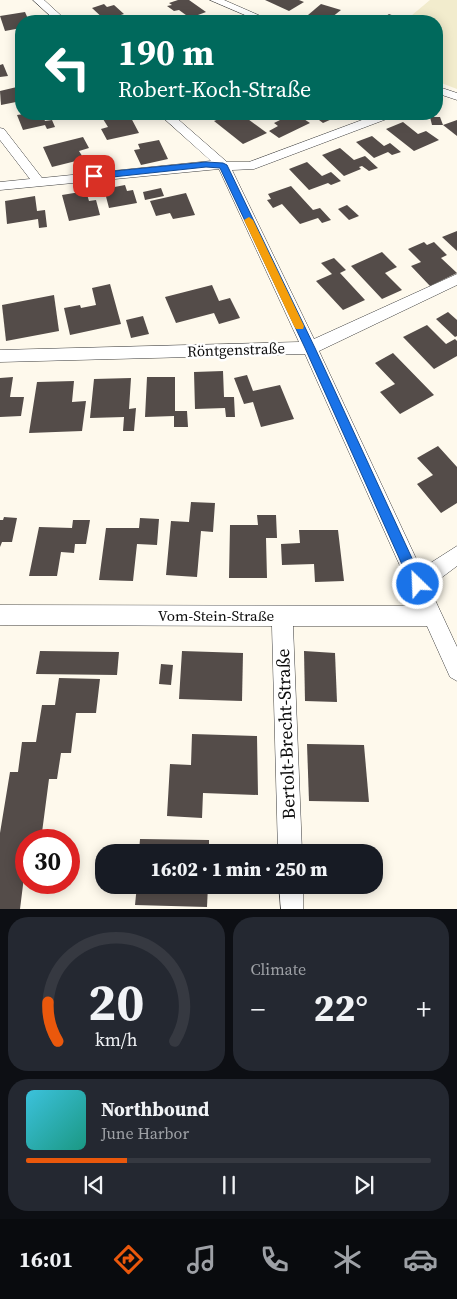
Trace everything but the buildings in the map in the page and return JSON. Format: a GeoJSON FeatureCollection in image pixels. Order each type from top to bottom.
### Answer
{"type":"FeatureCollection","features":[{"type":"Feature","properties":{"kind":"street"},"geometry":{"type":"LineString","coordinates":[[38,0],[55,15]]}},
{"type":"Feature","properties":{"kind":"street"},"geometry":{"type":"LineString","coordinates":[[215,0],[252,15]]}},
{"type":"Feature","properties":{"kind":"street"},"geometry":{"type":"LineString","coordinates":[[443,93],[457,97]]}},
{"type":"Feature","properties":{"kind":"street"},"geometry":{"type":"LineString","coordinates":[[172,120],[223,165],[310,348],[457,670]]}},
{"type":"Feature","properties":{"kind":"street"},"geometry":{"type":"LineString","coordinates":[[0,186],[206,165],[250,166],[372,120]]}},
{"type":"Feature","properties":{"kind":"street"},"geometry":{"type":"LineString","coordinates":[[0,132],[39,182]]}},
{"type":"Feature","properties":{"kind":"street","name":"Röntgenstraße"},"geometry":{"type":"LineString","coordinates":[[0,356],[310,348],[457,279]]}},
{"type":"Feature","properties":{"kind":"street"},"geometry":{"type":"LineString","coordinates":[[418,584],[457,555]]}},
{"type":"Feature","properties":{"kind":"street","name":"Vom-Stein-Straße"},"geometry":{"type":"LineString","coordinates":[[0,615],[431,616]]}},
{"type":"Feature","properties":{"kind":"street","name":"Bertolt-Brecht-Straße"},"geometry":{"type":"LineString","coordinates":[[282,616],[290,844]]}},
{"type":"Feature","properties":{"kind":"shaded area"},"geometry":{"type":"Polygon","coordinates":[[[430,0],[457,0],[457,89],[443,84],[443,15],[412,15],[430,0]]]}},
{"type":"Feature","properties":{"kind":"slow traffic"},"geometry":{"type":"LineString","coordinates":[[249,220],[299,326]]}},
{"type":"Feature","properties":{"kind":"route"},"geometry":{"type":"LineString","coordinates":[[94,176],[223,165],[310,348],[418,584]]}}]}
